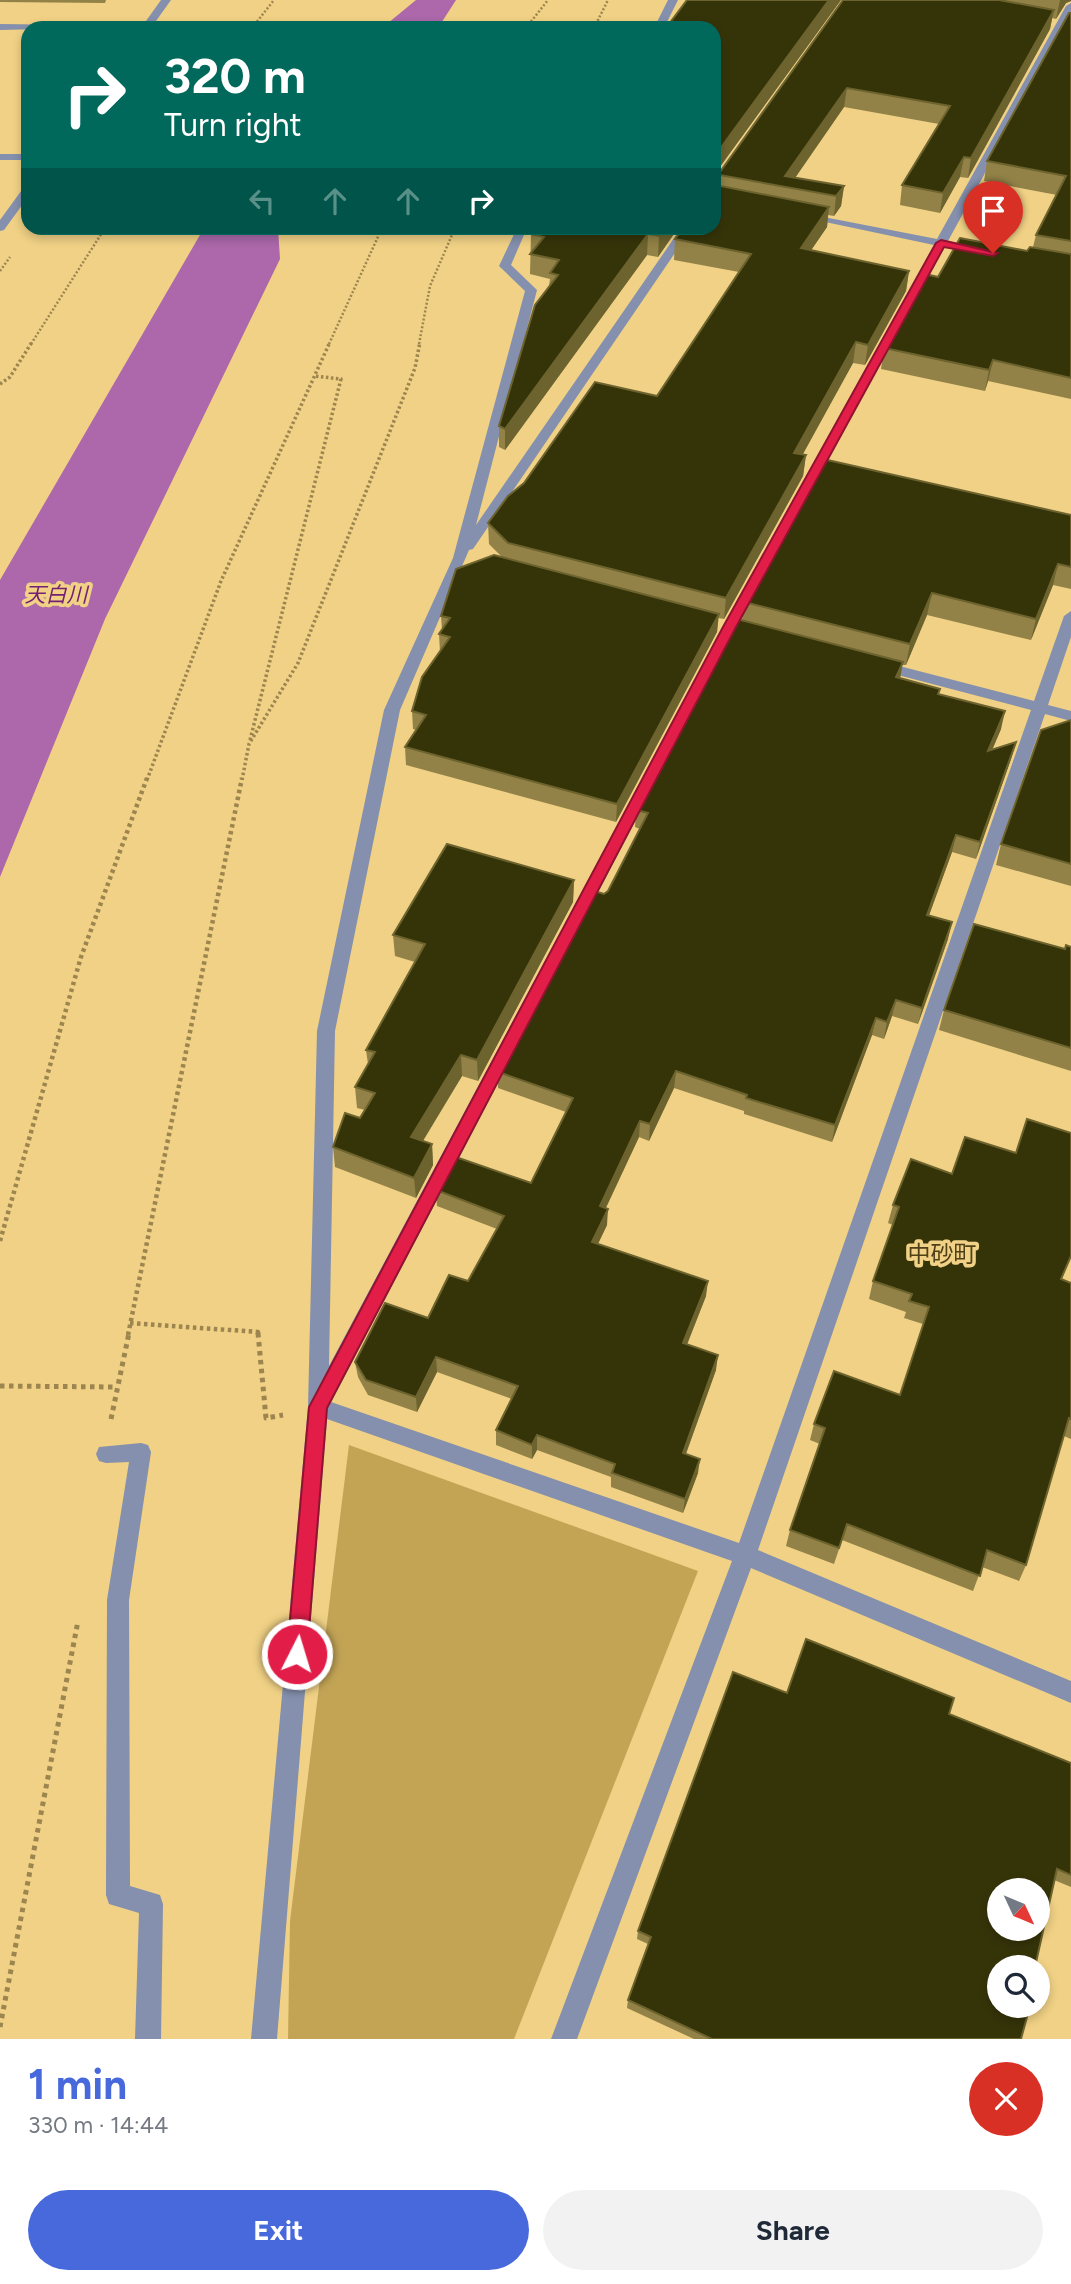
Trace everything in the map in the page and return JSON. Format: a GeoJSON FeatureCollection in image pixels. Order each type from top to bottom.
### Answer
{"type":"FeatureCollection","features":[{"type":"Feature","properties":{"kind":"street"},"geometry":{"type":"LineString","coordinates":[[151,21],[166,0]]}},
{"type":"Feature","properties":{"kind":"street"},"geometry":{"type":"LineString","coordinates":[[662,21],[673,0]]}},
{"type":"Feature","properties":{"kind":"street"},"geometry":{"type":"LineString","coordinates":[[318,1407],[730,627],[1071,6]]}},
{"type":"Feature","properties":{"kind":"street"},"geometry":{"type":"LineString","coordinates":[[0,27],[21,27]]}},
{"type":"Feature","properties":{"kind":"street"},"geometry":{"type":"LineString","coordinates":[[0,157],[21,157]]}},
{"type":"Feature","properties":{"kind":"street"},"geometry":{"type":"LineString","coordinates":[[0,228],[21,199]]}},
{"type":"Feature","properties":{"kind":"street"},"geometry":{"type":"LineString","coordinates":[[794,214],[993,253]]}},
{"type":"Feature","properties":{"kind":"street"},"geometry":{"type":"LineString","coordinates":[[467,559],[531,290],[505,266],[519,235]]}},
{"type":"Feature","properties":{"kind":"street"},"geometry":{"type":"LineString","coordinates":[[264,2039],[318,1407],[326,1031],[392,710],[467,559],[681,235]]}},
{"type":"Feature","properties":{"kind":"street"},"geometry":{"type":"LineString","coordinates":[[564,2039],[745,1555],[1037,707],[1071,616]]}},
{"type":"Feature","properties":{"kind":"street"},"geometry":{"type":"LineString","coordinates":[[863,662],[1071,716]]}},
{"type":"Feature","properties":{"kind":"street"},"geometry":{"type":"LineString","coordinates":[[318,1407],[745,1555],[1071,1692]]}},
{"type":"Feature","properties":{"kind":"street"},"geometry":{"type":"LineString","coordinates":[[106,1454],[141,1452],[118,1600],[118,1895],[151,1904],[148,2039]]}},
{"type":"Feature","properties":{"kind":"path"},"geometry":{"type":"LineString","coordinates":[[258,21],[274,0]]}},
{"type":"Feature","properties":{"kind":"path"},"geometry":{"type":"LineString","coordinates":[[532,21],[548,0]]}},
{"type":"Feature","properties":{"kind":"path"},"geometry":{"type":"LineString","coordinates":[[598,21],[608,0]]}},
{"type":"Feature","properties":{"kind":"path"},"geometry":{"type":"LineString","coordinates":[[0,384],[10,377],[101,235]]}},
{"type":"Feature","properties":{"kind":"path"},"geometry":{"type":"LineString","coordinates":[[0,1241],[80,957],[221,581],[379,235]]}},
{"type":"Feature","properties":{"kind":"path"},"geometry":{"type":"LineString","coordinates":[[249,744],[298,663],[415,369],[430,286],[453,235]]}},
{"type":"Feature","properties":{"kind":"path"},"geometry":{"type":"LineString","coordinates":[[106,1454],[116,1387],[249,744],[341,379],[314,376]]}},
{"type":"Feature","properties":{"kind":"path"},"geometry":{"type":"LineString","coordinates":[[130,1323],[258,1332],[266,1418],[318,1407]]}},
{"type":"Feature","properties":{"kind":"path"},"geometry":{"type":"LineString","coordinates":[[0,1386],[116,1387]]}},
{"type":"Feature","properties":{"kind":"path"},"geometry":{"type":"LineString","coordinates":[[0,2027],[79,1613]]}},
{"type":"Feature","properties":{"kind":"shaded area"},"geometry":{"type":"Polygon","coordinates":[[[349,1445],[698,1571],[514,2039],[288,2039],[290,1921],[349,1445]]]}},
{"type":"Feature","properties":{"kind":"water"},"geometry":{"type":"Polygon","coordinates":[[[416,0],[456,0],[442,21],[390,21],[416,0]]]}},
{"type":"Feature","properties":{"kind":"water","name":"天白川"},"geometry":{"type":"Polygon","coordinates":[[[200,235],[278,235],[280,259],[105,619],[0,877],[0,580],[200,235]]]}},
{"type":"Feature","properties":{"kind":"building"},"geometry":{"type":"Polygon","coordinates":[[[687,0],[829,0],[721,147],[721,21],[671,21],[687,0]]]}},
{"type":"Feature","properties":{"kind":"building"},"geometry":{"type":"Polygon","coordinates":[[[843,0],[999,0],[1054,10],[971,158],[964,157],[943,193],[902,185],[950,106],[847,88],[785,176],[844,186],[836,196],[721,175],[721,171],[843,0]]]}},
{"type":"Feature","properties":{"kind":"building"},"geometry":{"type":"Polygon","coordinates":[[[1069,13],[1071,241],[1036,235],[1066,176],[987,161],[1069,13]]]}},
{"type":"Feature","properties":{"kind":"building"},"geometry":{"type":"Polygon","coordinates":[[[721,186],[829,207],[801,248],[909,271],[868,345],[856,342],[794,453],[806,455],[726,598],[508,543],[488,523],[508,496],[524,483],[595,382],[657,396],[751,254],[675,239],[678,235],[721,235],[721,186]]]}},
{"type":"Feature","properties":{"kind":"building"},"geometry":{"type":"Polygon","coordinates":[[[535,235],[647,235],[505,429],[499,426],[535,305],[558,275],[550,273],[559,260],[530,254],[544,237],[535,235]]]}},
{"type":"Feature","properties":{"kind":"building"},"geometry":{"type":"Polygon","coordinates":[[[960,238],[1027,251],[1030,247],[1071,254],[1071,378],[993,360],[989,370],[884,348],[925,274],[938,277],[960,238]]]}},
{"type":"Feature","properties":{"kind":"building"},"geometry":{"type":"Polygon","coordinates":[[[823,459],[1071,515],[1071,567],[1058,564],[1036,619],[932,593],[910,644],[744,602],[823,459]]]}},
{"type":"Feature","properties":{"kind":"building"},"geometry":{"type":"Polygon","coordinates":[[[494,555],[719,614],[617,804],[405,747],[426,715],[412,711],[422,677],[450,637],[439,634],[450,618],[441,616],[456,569],[494,555]]]}},
{"type":"Feature","properties":{"kind":"building"},"geometry":{"type":"Polygon","coordinates":[[[737,619],[903,662],[896,677],[940,689],[938,694],[1005,711],[988,751],[1016,742],[980,842],[956,835],[927,915],[952,922],[922,1008],[896,1000],[887,1022],[876,1018],[835,1125],[746,1098],[747,1095],[676,1071],[650,1124],[640,1121],[600,1206],[608,1209],[592,1242],[708,1281],[683,1343],[718,1355],[683,1453],[700,1459],[685,1499],[612,1473],[615,1464],[537,1435],[532,1445],[496,1430],[518,1386],[436,1357],[416,1397],[366,1380],[355,1362],[385,1303],[428,1318],[449,1275],[468,1281],[504,1216],[436,1190],[453,1156],[531,1183],[573,1098],[498,1072],[594,891],[604,894],[608,891],[648,813],[636,810],[737,619]]]}},
{"type":"Feature","properties":{"kind":"building"},"geometry":{"type":"Polygon","coordinates":[[[1071,720],[1071,864],[1001,844],[1041,730],[1071,720]]]}},
{"type":"Feature","properties":{"kind":"building"},"geometry":{"type":"Polygon","coordinates":[[[447,844],[574,880],[477,1060],[461,1055],[411,1137],[432,1144],[414,1178],[333,1147],[345,1113],[360,1118],[375,1093],[355,1087],[375,1052],[366,1050],[425,944],[393,935],[447,844]]]}},
{"type":"Feature","properties":{"kind":"building"},"geometry":{"type":"Polygon","coordinates":[[[974,924],[1065,949],[1066,945],[1071,947],[1071,1048],[944,1010],[974,924]]]}},
{"type":"Feature","properties":{"kind":"building"},"geometry":{"type":"Polygon","coordinates":[[[1027,1119],[1071,1133],[1071,1256],[1061,1279],[1071,1283],[1071,1419],[1069,1418],[1026,1565],[987,1550],[980,1576],[847,1524],[839,1548],[790,1530],[825,1428],[814,1424],[834,1371],[900,1395],[929,1307],[909,1301],[912,1294],[873,1281],[899,1207],[893,1205],[911,1159],[952,1174],[965,1137],[1016,1153],[1027,1119]]]}},
{"type":"Feature","properties":{"kind":"building"},"geometry":{"type":"Polygon","coordinates":[[[806,1639],[954,1698],[949,1714],[1071,1763],[1071,1875],[1057,1869],[1050,1900],[1050,1878],[987,1878],[987,1941],[1041,1941],[1038,1955],[987,1955],[987,2018],[1027,2018],[1021,2039],[712,2039],[628,2000],[651,1937],[638,1931],[733,1672],[787,1693],[806,1639]]]}},
{"type":"Feature","properties":{"kind":"district","name":"中砂町"},"geometry":{"type":"Point","coordinates":[942,1254]}},
{"type":"Feature","properties":{"kind":"route"},"geometry":{"type":"LineString","coordinates":[[297,1654],[318,1407],[730,627],[941,243],[993,253]]}}]}
